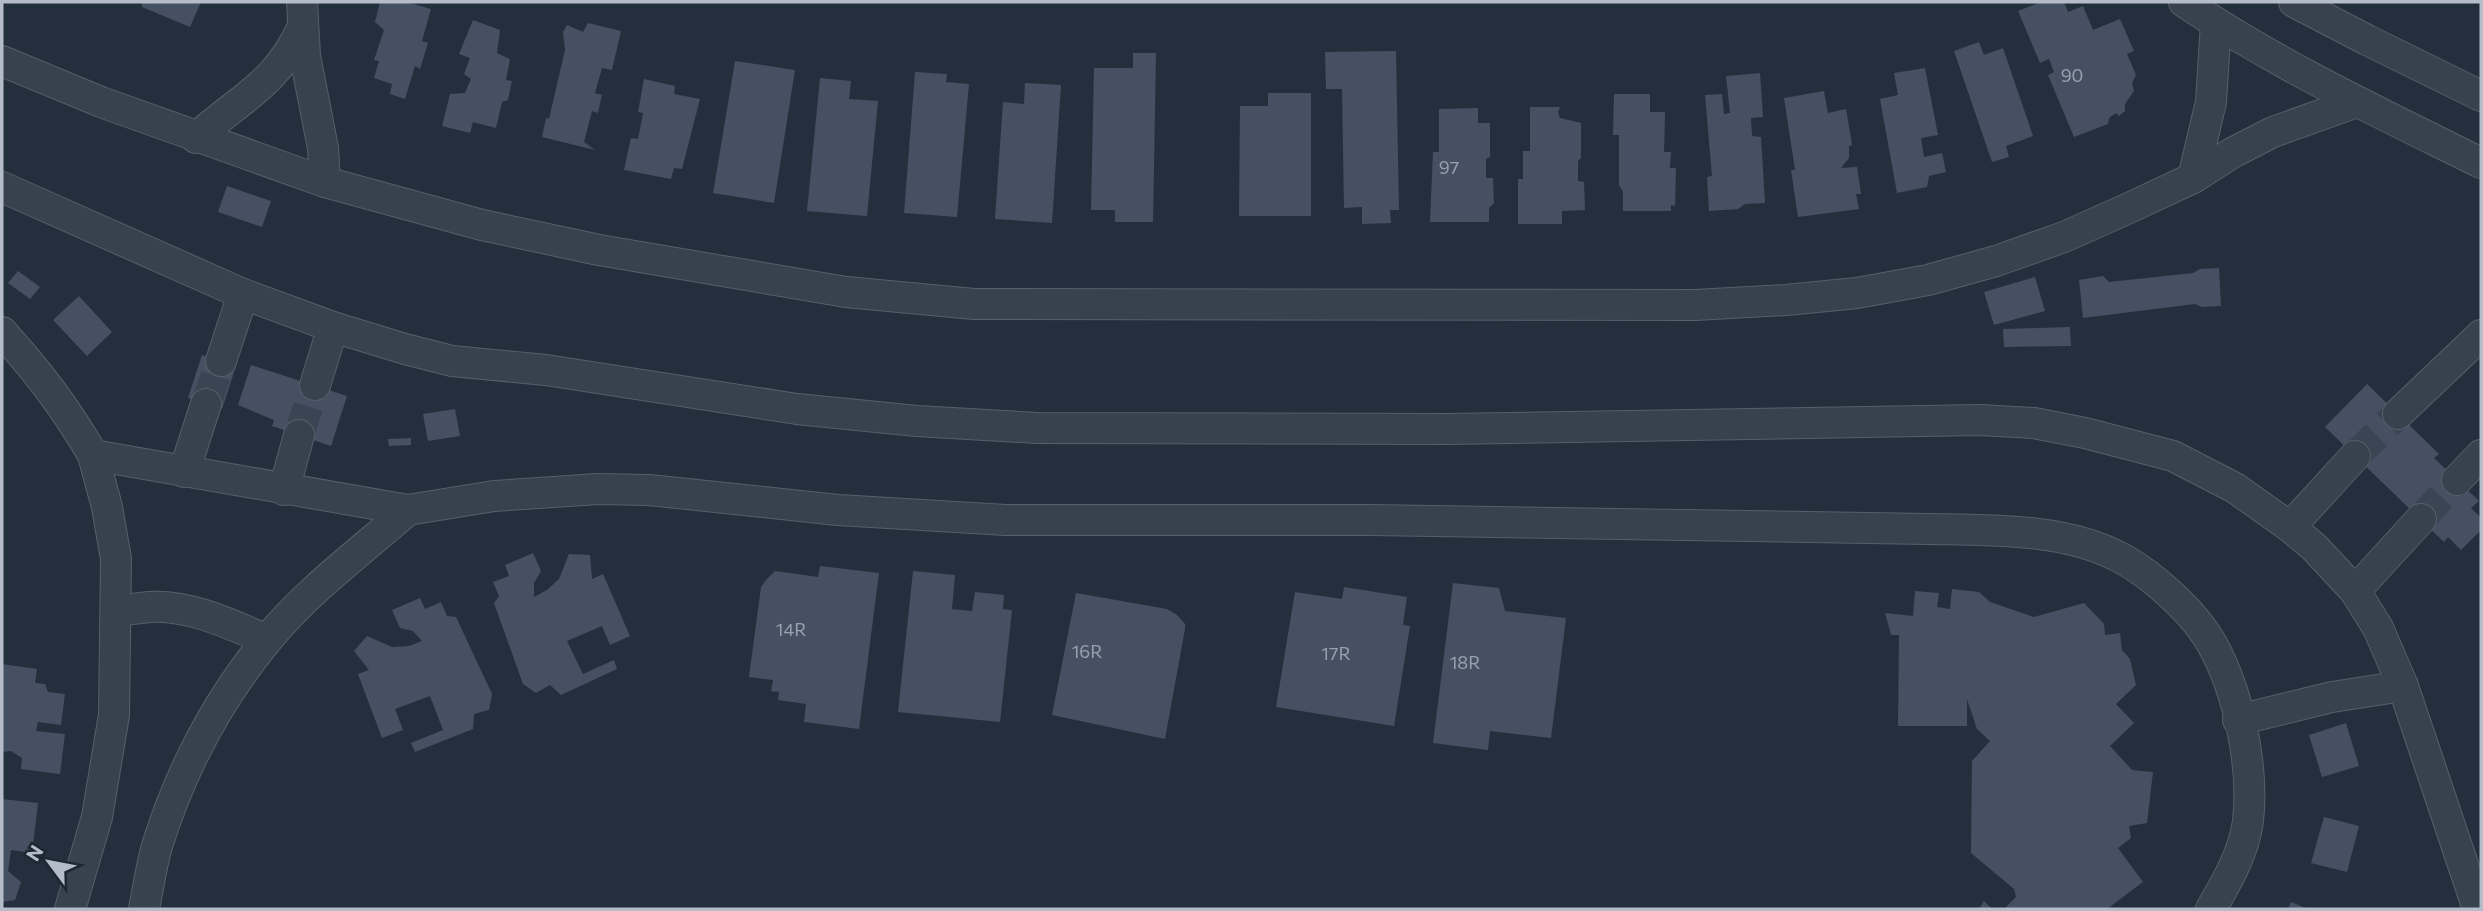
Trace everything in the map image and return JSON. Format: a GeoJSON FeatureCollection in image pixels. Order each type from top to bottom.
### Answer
{"type":"FeatureCollection","features":[{"type":"Feature","properties":{"kind":"street"},"geometry":{"type":"LineString","coordinates":[[2184,2],[2216,23],[2357,102],[2481,163]]}},
{"type":"Feature","properties":{"kind":"street"},"geometry":{"type":"LineString","coordinates":[[2294,2],[2481,96]]}},
{"type":"Feature","properties":{"kind":"street"},"geometry":{"type":"LineString","coordinates":[[196,138],[268,81],[294,46],[302,13]]}},
{"type":"Feature","properties":{"kind":"street"},"geometry":{"type":"LineString","coordinates":[[302,13],[310,85],[323,148],[326,182]]}},
{"type":"Feature","properties":{"kind":"street"},"geometry":{"type":"LineString","coordinates":[[2193,177],[2211,102],[2216,23]]}},
{"type":"Feature","properties":{"kind":"street"},"geometry":{"type":"LineString","coordinates":[[2,61],[196,138],[326,182],[482,225],[599,250],[846,292],[974,304],[1695,305],[1857,293],[1928,280],[1996,261],[2064,237],[2193,177],[2273,132],[2357,102]]}},
{"type":"Feature","properties":{"kind":"street"},"geometry":{"type":"LineString","coordinates":[[2,187],[243,294],[333,327],[405,349],[452,361],[556,371],[797,409],[917,421],[1051,428],[1447,429],[1980,420],[2034,424],[2085,433],[2173,456],[2235,488],[2290,527],[2314,547],[2355,591],[2378,628],[2403,686],[2478,909]]}},
{"type":"Feature","properties":{"kind":"street"},"geometry":{"type":"LineString","coordinates":[[221,361],[243,294]]}},
{"type":"Feature","properties":{"kind":"street"},"geometry":{"type":"LineString","coordinates":[[315,385],[333,327]]}},
{"type":"Feature","properties":{"kind":"street"},"geometry":{"type":"LineString","coordinates":[[2,332],[39,373],[69,413],[93,455],[107,506],[116,559],[114,715],[97,817],[70,909]]}},
{"type":"Feature","properties":{"kind":"street"},"geometry":{"type":"LineString","coordinates":[[2398,414],[2481,335]]}},
{"type":"Feature","properties":{"kind":"street"},"geometry":{"type":"LineString","coordinates":[[184,472],[206,404]]}},
{"type":"Feature","properties":{"kind":"street"},"geometry":{"type":"LineString","coordinates":[[284,490],[299,435]]}},
{"type":"Feature","properties":{"kind":"street"},"geometry":{"type":"LineString","coordinates":[[93,455],[408,510],[494,496],[598,489],[688,493],[838,510],[1006,520],[1412,520],[1973,530],[2061,536],[2121,558],[2172,594],[2213,644],[2230,688],[2248,762],[2248,823],[2232,872],[2211,909]]}},
{"type":"Feature","properties":{"kind":"street"},"geometry":{"type":"LineString","coordinates":[[2457,480],[2481,455]]}},
{"type":"Feature","properties":{"kind":"street"},"geometry":{"type":"LineString","coordinates":[[2290,527],[2355,456]]}},
{"type":"Feature","properties":{"kind":"street"},"geometry":{"type":"LineString","coordinates":[[144,909],[156,848],[183,774],[220,704],[267,640],[308,597],[408,510]]}},
{"type":"Feature","properties":{"kind":"street"},"geometry":{"type":"LineString","coordinates":[[2355,591],[2421,519]]}},
{"type":"Feature","properties":{"kind":"street"},"geometry":{"type":"LineString","coordinates":[[116,611],[151,607],[187,610],[220,620],[267,640]]}},
{"type":"Feature","properties":{"kind":"street"},"geometry":{"type":"LineString","coordinates":[[2238,720],[2332,697],[2403,686]]}},
{"type":"Feature","properties":{"kind":"building"},"geometry":{"type":"Polygon","coordinates":[[[142,2],[201,2],[190,27],[142,7],[142,2]]]}},
{"type":"Feature","properties":{"kind":"building"},"geometry":{"type":"Polygon","coordinates":[[[380,2],[407,2],[431,9],[422,41],[428,43],[420,69],[415,66],[405,99],[390,94],[392,84],[374,78],[379,61],[374,60],[384,30],[375,22],[380,2]]]}},
{"type":"Feature","properties":{"kind":"building"},"geometry":{"type":"Polygon","coordinates":[[[2041,2],[2064,2],[2068,12],[2083,6],[2093,30],[2120,19],[2134,51],[2127,54],[2136,75],[2132,83],[2134,91],[2125,104],[2125,111],[2119,116],[2116,113],[2109,118],[2108,124],[2074,137],[2048,75],[2054,72],[2049,59],[2040,63],[2018,11],[2041,2]]]}},
{"type":"Feature","properties":{"kind":"building"},"geometry":{"type":"Polygon","coordinates":[[[473,20],[500,30],[497,53],[510,59],[506,80],[512,81],[508,100],[502,102],[496,128],[473,122],[470,133],[442,126],[450,94],[465,93],[471,79],[464,74],[470,58],[459,54],[473,20]]]}},
{"type":"Feature","properties":{"kind":"building"},"geometry":{"type":"Polygon","coordinates":[[[588,23],[621,31],[612,70],[602,68],[595,93],[602,95],[598,113],[592,111],[584,142],[595,150],[542,137],[546,118],[549,119],[565,50],[563,32],[567,25],[583,32],[588,23]]]}},
{"type":"Feature","properties":{"kind":"building"},"geometry":{"type":"Polygon","coordinates":[[[1979,42],[1984,55],[2003,48],[2033,136],[2006,146],[2009,157],[1992,162],[1954,51],[1979,42]]]}},
{"type":"Feature","properties":{"kind":"building"},"geometry":{"type":"Polygon","coordinates":[[[1396,51],[1399,210],[1390,210],[1391,223],[1362,224],[1362,207],[1344,208],[1342,89],[1326,89],[1325,52],[1396,51]]]}},
{"type":"Feature","properties":{"kind":"building"},"geometry":{"type":"Polygon","coordinates":[[[1133,53],[1156,53],[1153,222],[1115,222],[1115,210],[1091,210],[1094,68],[1133,68],[1133,53]]]}},
{"type":"Feature","properties":{"kind":"building"},"geometry":{"type":"Polygon","coordinates":[[[735,61],[795,70],[774,203],[713,193],[735,61]]]}},
{"type":"Feature","properties":{"kind":"building"},"geometry":{"type":"Polygon","coordinates":[[[1925,68],[1938,135],[1921,138],[1924,157],[1942,153],[1946,172],[1929,176],[1927,187],[1897,193],[1880,99],[1898,95],[1894,73],[1925,68]]]}},
{"type":"Feature","properties":{"kind":"building"},"geometry":{"type":"Polygon","coordinates":[[[915,72],[947,74],[946,82],[969,84],[957,217],[904,213],[915,72]]]}},
{"type":"Feature","properties":{"kind":"building"},"geometry":{"type":"Polygon","coordinates":[[[1760,73],[1763,117],[1751,118],[1752,136],[1761,137],[1765,203],[1745,204],[1738,209],[1709,211],[1707,177],[1712,176],[1705,95],[1722,94],[1724,114],[1730,113],[1726,76],[1760,73]]]}},
{"type":"Feature","properties":{"kind":"building"},"geometry":{"type":"Polygon","coordinates":[[[820,78],[851,81],[849,99],[878,101],[867,216],[807,211],[820,78]]]}},
{"type":"Feature","properties":{"kind":"building"},"geometry":{"type":"Polygon","coordinates":[[[644,79],[675,86],[674,94],[700,99],[682,169],[674,168],[671,179],[624,170],[631,138],[638,139],[643,113],[638,112],[644,79]]]}},
{"type":"Feature","properties":{"kind":"building"},"geometry":{"type":"Polygon","coordinates":[[[1025,83],[1061,85],[1052,223],[995,219],[1003,102],[1024,104],[1025,83]]]}},
{"type":"Feature","properties":{"kind":"building"},"geometry":{"type":"Polygon","coordinates":[[[1824,91],[1828,113],[1846,109],[1852,145],[1849,146],[1849,158],[1841,168],[1857,167],[1861,194],[1856,194],[1859,209],[1798,217],[1791,170],[1795,170],[1784,98],[1824,91]]]}},
{"type":"Feature","properties":{"kind":"building"},"geometry":{"type":"Polygon","coordinates":[[[1268,93],[1311,93],[1311,216],[1239,216],[1240,106],[1268,106],[1268,93]]]}},
{"type":"Feature","properties":{"kind":"building"},"geometry":{"type":"Polygon","coordinates":[[[1614,94],[1650,94],[1650,112],[1665,112],[1664,152],[1671,152],[1670,168],[1676,168],[1675,206],[1671,205],[1671,211],[1623,211],[1623,192],[1619,185],[1619,135],[1613,135],[1614,94]]]}},
{"type":"Feature","properties":{"kind":"building"},"geometry":{"type":"Polygon","coordinates":[[[1530,107],[1560,107],[1560,118],[1581,123],[1578,181],[1584,182],[1585,210],[1562,211],[1562,224],[1518,224],[1518,179],[1523,179],[1523,151],[1530,151],[1530,107]]]}},
{"type":"Feature","properties":{"kind":"building"},"geometry":{"type":"Polygon","coordinates":[[[1478,108],[1478,123],[1490,123],[1490,157],[1486,159],[1486,178],[1493,178],[1494,203],[1489,208],[1489,222],[1430,222],[1433,152],[1439,152],[1439,109],[1478,108]]]}},
{"type":"Feature","properties":{"kind":"building"},"geometry":{"type":"Polygon","coordinates":[[[227,186],[271,201],[262,227],[218,212],[227,186]]]}},
{"type":"Feature","properties":{"kind":"building"},"geometry":{"type":"Polygon","coordinates":[[[2219,268],[2221,306],[2202,307],[2195,304],[2083,318],[2079,280],[2103,276],[2109,282],[2219,268]]]}},
{"type":"Feature","properties":{"kind":"building"},"geometry":{"type":"Polygon","coordinates":[[[18,271],[40,287],[30,299],[8,283],[18,271]]]}},
{"type":"Feature","properties":{"kind":"building"},"geometry":{"type":"Polygon","coordinates":[[[2035,277],[2045,311],[1994,325],[1984,292],[2035,277]]]}},
{"type":"Feature","properties":{"kind":"building"},"geometry":{"type":"Polygon","coordinates":[[[79,296],[112,332],[87,356],[53,320],[79,296]]]}},
{"type":"Feature","properties":{"kind":"building"},"geometry":{"type":"Polygon","coordinates":[[[2070,327],[2071,346],[2004,347],[2003,329],[2070,327]]]}},
{"type":"Feature","properties":{"kind":"building"},"geometry":{"type":"Polygon","coordinates":[[[202,355],[236,366],[222,409],[188,398],[202,355]]]}},
{"type":"Feature","properties":{"kind":"building"},"geometry":{"type":"Polygon","coordinates":[[[251,365],[347,396],[331,446],[272,426],[274,420],[238,405],[251,365]]]}},
{"type":"Feature","properties":{"kind":"building"},"geometry":{"type":"Polygon","coordinates":[[[2367,384],[2439,454],[2434,458],[2479,501],[2471,508],[2481,518],[2481,530],[2461,550],[2448,537],[2444,542],[2325,427],[2367,384]]]}},
{"type":"Feature","properties":{"kind":"building"},"geometry":{"type":"Polygon","coordinates":[[[455,409],[460,436],[428,441],[423,414],[455,409]]]}},
{"type":"Feature","properties":{"kind":"building"},"geometry":{"type":"Polygon","coordinates":[[[411,438],[411,445],[389,446],[388,439],[411,438]]]}},
{"type":"Feature","properties":{"kind":"building"},"geometry":{"type":"Polygon","coordinates":[[[533,553],[541,571],[534,583],[534,597],[559,579],[569,554],[590,555],[592,579],[603,574],[630,636],[610,645],[602,626],[567,641],[583,674],[614,660],[617,669],[561,695],[550,685],[536,693],[523,684],[494,603],[499,596],[493,582],[509,576],[505,565],[533,553]]]}},
{"type":"Feature","properties":{"kind":"building"},"geometry":{"type":"Polygon","coordinates":[[[820,566],[879,573],[859,729],[804,722],[806,704],[778,700],[779,692],[771,691],[773,680],[749,677],[761,587],[775,571],[818,577],[820,566]]]}},
{"type":"Feature","properties":{"kind":"building"},"geometry":{"type":"Polygon","coordinates":[[[913,571],[955,575],[952,609],[972,611],[975,592],[1004,595],[1003,609],[1012,610],[1000,722],[898,712],[913,571]]]}},
{"type":"Feature","properties":{"kind":"building"},"geometry":{"type":"Polygon","coordinates":[[[1453,583],[1499,588],[1505,611],[1566,618],[1551,738],[1490,731],[1488,750],[1433,743],[1453,583]]]}},
{"type":"Feature","properties":{"kind":"building"},"geometry":{"type":"Polygon","coordinates":[[[1344,587],[1407,597],[1403,625],[1410,626],[1394,726],[1276,707],[1295,592],[1342,599],[1344,587]]]}},
{"type":"Feature","properties":{"kind":"building"},"geometry":{"type":"Polygon","coordinates":[[[1952,589],[1979,592],[1990,602],[2034,617],[2084,603],[2104,624],[2105,635],[2120,633],[2122,650],[2130,659],[2136,685],[2116,704],[2134,723],[2110,746],[2132,770],[2153,772],[2147,823],[2129,826],[2131,838],[2118,848],[2143,882],[2107,909],[2004,909],[2016,897],[2014,889],[1971,853],[1972,761],[1990,741],[1977,729],[1967,699],[1967,726],[1898,726],[1899,635],[1891,635],[1885,613],[1913,616],[1915,591],[1939,593],[1937,607],[1950,609],[1952,589]]]}},
{"type":"Feature","properties":{"kind":"building"},"geometry":{"type":"Polygon","coordinates":[[[1076,593],[1167,609],[1185,624],[1165,739],[1052,715],[1076,593]]]}},
{"type":"Feature","properties":{"kind":"building"},"geometry":{"type":"Polygon","coordinates":[[[420,598],[425,609],[441,602],[447,616],[456,617],[492,694],[489,710],[474,714],[473,729],[415,752],[411,743],[443,730],[430,696],[395,709],[403,730],[382,738],[358,674],[369,670],[354,651],[367,636],[392,647],[409,646],[422,641],[413,631],[400,628],[392,610],[420,598]]]}},
{"type":"Feature","properties":{"kind":"building"},"geometry":{"type":"Polygon","coordinates":[[[2,664],[37,669],[35,683],[45,684],[48,692],[65,694],[61,725],[38,722],[36,731],[65,734],[60,774],[21,769],[22,758],[11,751],[2,752],[2,664]]]}},
{"type":"Feature","properties":{"kind":"building"},"geometry":{"type":"Polygon","coordinates":[[[2346,723],[2359,766],[2322,777],[2309,735],[2346,723]]]}},
{"type":"Feature","properties":{"kind":"building"},"geometry":{"type":"Polygon","coordinates":[[[2,799],[38,803],[32,853],[11,850],[8,871],[21,882],[15,900],[2,902],[2,799]]]}},
{"type":"Feature","properties":{"kind":"building"},"geometry":{"type":"Polygon","coordinates":[[[2324,817],[2359,826],[2347,872],[2311,863],[2324,817]]]}},
{"type":"Feature","properties":{"kind":"building"},"geometry":{"type":"Polygon","coordinates":[[[1984,901],[1992,909],[1979,909],[1984,901]]]}},
{"type":"Feature","properties":{"kind":"building"},"geometry":{"type":"Polygon","coordinates":[[[2291,902],[2308,909],[2288,909],[2291,902]]]}},
{"type":"Feature","properties":{"kind":"tunnel"},"geometry":{"type":"LineString","coordinates":[[206,404],[221,361]]}},
{"type":"Feature","properties":{"kind":"tunnel"},"geometry":{"type":"LineString","coordinates":[[299,435],[315,385]]}},
{"type":"Feature","properties":{"kind":"tunnel"},"geometry":{"type":"LineString","coordinates":[[2355,456],[2398,414]]}},
{"type":"Feature","properties":{"kind":"tunnel"},"geometry":{"type":"LineString","coordinates":[[2421,519],[2457,480]]}}]}
